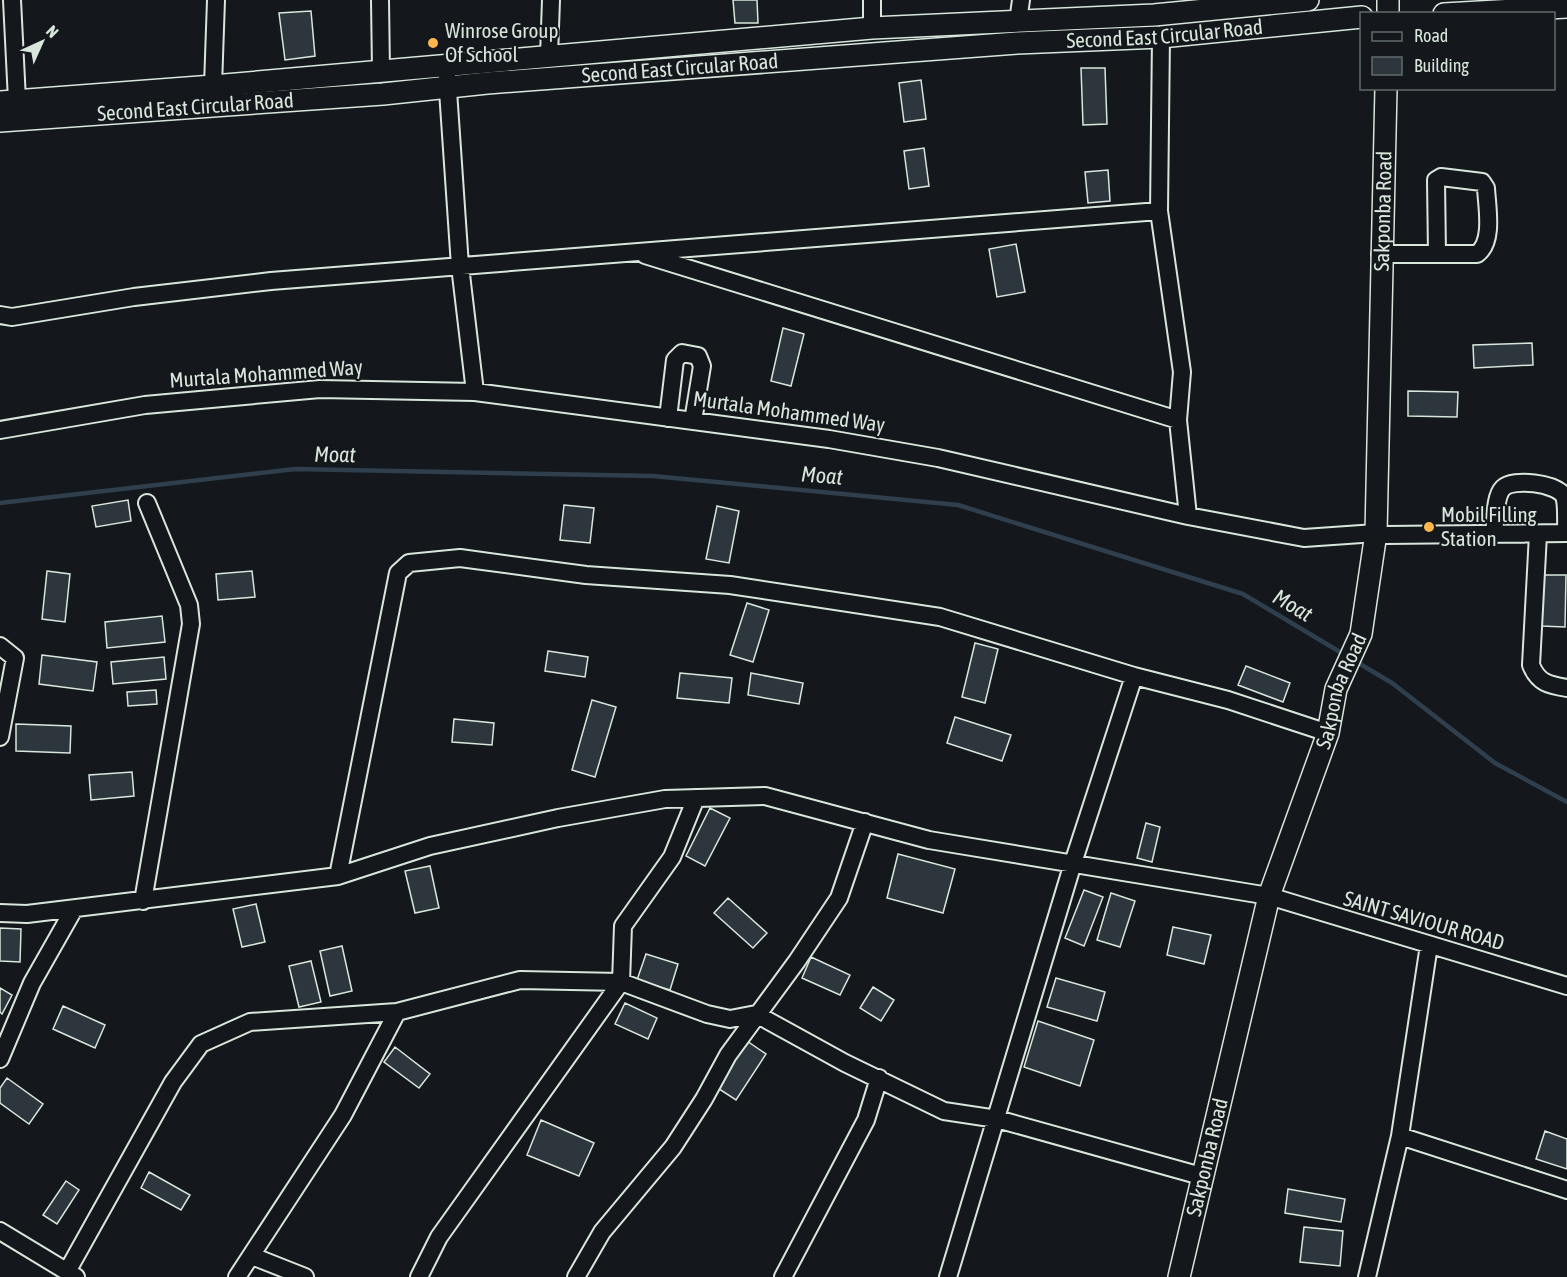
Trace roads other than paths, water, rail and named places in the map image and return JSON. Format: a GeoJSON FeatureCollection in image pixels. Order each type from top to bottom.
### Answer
{"type":"FeatureCollection","features":[{"type":"Feature","properties":{"kind":"main road","name":"Second East Circular Road"},"geometry":{"type":"LineString","coordinates":[[8,101],[213,86],[872,27],[1154,15],[1308,0]]}},
{"type":"Feature","properties":{"kind":"main road","name":"Second East Circular Road"},"geometry":{"type":"LineString","coordinates":[[0,121],[383,94],[1006,44],[1161,37],[1360,17]]}},
{"type":"Feature","properties":{"kind":"main road","name":"Sakponba Road"},"geometry":{"type":"LineString","coordinates":[[1179,1277],[1201,1176],[1269,897],[1328,733],[1336,689],[1361,634],[1376,533],[1380,254],[1386,90]]}},
{"type":"Feature","properties":{"kind":"street"},"geometry":{"type":"LineString","coordinates":[[8,101],[12,0]]}},
{"type":"Feature","properties":{"kind":"street"},"geometry":{"type":"LineString","coordinates":[[213,86],[216,0]]}},
{"type":"Feature","properties":{"kind":"street"},"geometry":{"type":"LineString","coordinates":[[380,0],[381,70]]}},
{"type":"Feature","properties":{"kind":"street"},"geometry":{"type":"LineString","coordinates":[[549,56],[551,0]]}},
{"type":"Feature","properties":{"kind":"street"},"geometry":{"type":"LineString","coordinates":[[872,0],[872,27]]}},
{"type":"Feature","properties":{"kind":"street"},"geometry":{"type":"LineString","coordinates":[[1018,22],[1021,0]]}},
{"type":"Feature","properties":{"kind":"street"},"geometry":{"type":"LineString","coordinates":[[1161,37],[1159,210],[1182,372],[1178,420],[1188,516]]}},
{"type":"Feature","properties":{"kind":"street"},"geometry":{"type":"LineString","coordinates":[[446,64],[460,266],[476,392]]}},
{"type":"Feature","properties":{"kind":"street"},"geometry":{"type":"LineString","coordinates":[[1380,254],[1437,254],[1477,254],[1484,250],[1487,229],[1486,188],[1482,182],[1441,177],[1436,180],[1437,254]]}},
{"type":"Feature","properties":{"kind":"street"},"geometry":{"type":"LineString","coordinates":[[0,315],[12,316],[134,297],[260,282],[1159,210]]}},
{"type":"Feature","properties":{"kind":"street"},"geometry":{"type":"LineString","coordinates":[[636,252],[1178,420]]}},
{"type":"Feature","properties":{"kind":"street"},"geometry":{"type":"LineString","coordinates":[[668,418],[675,360],[682,353],[698,356],[702,366],[693,421]]}},
{"type":"Feature","properties":{"kind":"street","name":"Murtala Mohammed Way"},"geometry":{"type":"LineString","coordinates":[[0,430],[145,405],[320,389],[476,392],[829,439],[938,458],[1188,516],[1304,538],[1376,533],[1386,535],[1567,533]]}},
{"type":"Feature","properties":{"kind":"street"},"geometry":{"type":"LineString","coordinates":[[1494,534],[1499,494],[1503,487],[1511,483],[1550,485],[1558,489],[1565,498],[1567,533]]}},
{"type":"Feature","properties":{"kind":"street"},"geometry":{"type":"LineString","coordinates":[[143,901],[191,624],[189,605],[147,503]]}},
{"type":"Feature","properties":{"kind":"street"},"geometry":{"type":"LineString","coordinates":[[1538,534],[1531,665],[1535,675],[1544,684],[1567,688]]}},
{"type":"Feature","properties":{"kind":"street"},"geometry":{"type":"LineString","coordinates":[[338,876],[398,573],[409,563],[460,558],[586,575],[730,585],[940,617],[1134,676],[1228,700],[1328,733]]}},
{"type":"Feature","properties":{"kind":"street"},"geometry":{"type":"LineString","coordinates":[[0,646],[15,658],[0,737]]}},
{"type":"Feature","properties":{"kind":"street"},"geometry":{"type":"LineString","coordinates":[[948,1277],[1073,863],[1134,676]]}},
{"type":"Feature","properties":{"kind":"street","name":"SAINT SAVIOUR ROAD"},"geometry":{"type":"LineString","coordinates":[[0,913],[27,914],[74,909],[338,876],[430,846],[558,818],[665,799],[765,796],[929,840],[1269,897],[1567,986]]}},
{"type":"Feature","properties":{"kind":"street"},"geometry":{"type":"LineString","coordinates":[[419,1277],[439,1237],[621,981],[624,926],[672,857],[696,798]]}},
{"type":"Feature","properties":{"kind":"street"},"geometry":{"type":"LineString","coordinates":[[576,1277],[602,1232],[672,1147],[756,1014],[797,962],[839,898],[865,822]]}},
{"type":"Feature","properties":{"kind":"street"},"geometry":{"type":"LineString","coordinates":[[0,1059],[32,983],[74,909]]}},
{"type":"Feature","properties":{"kind":"street"},"geometry":{"type":"LineString","coordinates":[[1367,1277],[1400,1136],[1429,945]]}},
{"type":"Feature","properties":{"kind":"street"},"geometry":{"type":"LineString","coordinates":[[0,1231],[72,1273],[173,1082],[201,1044],[250,1022],[397,1012],[520,980],[621,981],[707,1014],[730,1019],[756,1014],[944,1111],[997,1119],[1201,1176]]}},
{"type":"Feature","properties":{"kind":"street"},"geometry":{"type":"LineString","coordinates":[[237,1277],[343,1114],[397,1012]]}},
{"type":"Feature","properties":{"kind":"street"},"geometry":{"type":"LineString","coordinates":[[783,1277],[866,1120],[879,1078]]}},
{"type":"Feature","properties":{"kind":"street"},"geometry":{"type":"LineString","coordinates":[[1400,1136],[1567,1190]]}},
{"type":"Feature","properties":{"kind":"street"},"geometry":{"type":"LineString","coordinates":[[252,1256],[305,1277]]}},
{"type":"Feature","properties":{"kind":"waterway","name":"Moat"},"geometry":{"type":"LineString","coordinates":[[0,503],[295,469],[653,476],[958,505],[1243,594],[1345,655]]}},
{"type":"Feature","properties":{"kind":"waterway","name":"Moat"},"geometry":{"type":"LineString","coordinates":[[1355,661],[1392,683],[1495,763],[1567,802]]}},
{"type":"Feature","properties":{"kind":"place","name":"Winrose Group Of School"},"geometry":{"type":"Point","coordinates":[433,43]}},
{"type":"Feature","properties":{"kind":"place","name":"Mobil Filling Station"},"geometry":{"type":"Point","coordinates":[1429,527]}}]}
